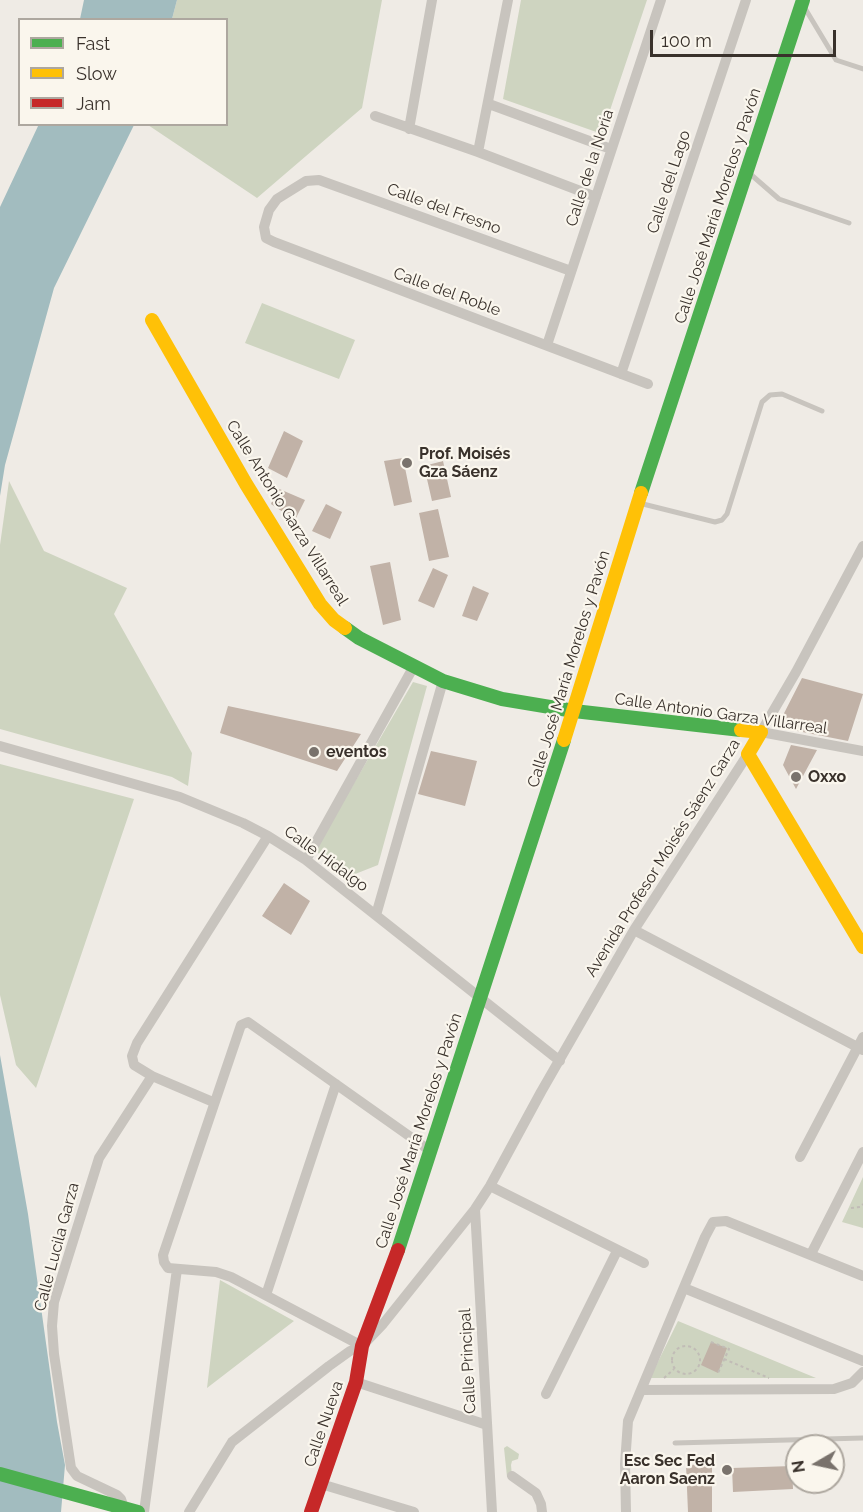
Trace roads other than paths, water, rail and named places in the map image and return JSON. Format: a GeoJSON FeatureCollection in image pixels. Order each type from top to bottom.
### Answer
{"type":"FeatureCollection","features":[{"type":"Feature","properties":{"kind":"street"},"geometry":{"type":"LineString","coordinates":[[409,129],[432,0]]}},
{"type":"Feature","properties":{"kind":"street"},"geometry":{"type":"LineString","coordinates":[[478,152],[508,0]]}},
{"type":"Feature","properties":{"kind":"street","name":"Calle de la Noria"},"geometry":{"type":"LineString","coordinates":[[547,345],[661,0]]}},
{"type":"Feature","properties":{"kind":"street","name":"Calle del Lago"},"geometry":{"type":"LineString","coordinates":[[621,374],[746,0]]}},
{"type":"Feature","properties":{"kind":"street","name":"Calle José María Morelos y Pavón"},"geometry":{"type":"LineString","coordinates":[[362,1346],[404,1236],[429,1150],[528,854],[638,502],[802,2]]}},
{"type":"Feature","properties":{"kind":"street"},"geometry":{"type":"LineString","coordinates":[[489,104],[611,149]]}},
{"type":"Feature","properties":{"kind":"street"},"geometry":{"type":"LineString","coordinates":[[375,117],[478,152],[596,197]]}},
{"type":"Feature","properties":{"kind":"street","name":"Calle del Fresno"},"geometry":{"type":"LineString","coordinates":[[306,181],[319,180],[342,186],[571,272]]}},
{"type":"Feature","properties":{"kind":"street","name":"Calle del Roble"},"geometry":{"type":"LineString","coordinates":[[306,181],[287,191],[273,204],[265,221],[264,235],[274,242],[426,302],[648,384]]}},
{"type":"Feature","properties":{"kind":"street","name":"Calle Antonio Garza Villarreal"},"geometry":{"type":"LineString","coordinates":[[152,320],[246,484],[320,604],[346,630],[443,681],[502,699],[573,711],[761,732],[863,751]]}},
{"type":"Feature","properties":{"kind":"street","name":"Avenida Profesor Moisés Sáenz Garza"},"geometry":{"type":"LineString","coordinates":[[189,1512],[232,1442],[335,1361],[362,1346],[475,1209],[634,930],[761,732],[796,672],[863,546]]}},
{"type":"Feature","properties":{"kind":"street"},"geometry":{"type":"LineString","coordinates":[[306,860],[414,666]]}},
{"type":"Feature","properties":{"kind":"street"},"geometry":{"type":"LineString","coordinates":[[376,915],[443,681]]}},
{"type":"Feature","properties":{"kind":"street","name":"Calle Hidalgo"},"geometry":{"type":"LineString","coordinates":[[0,746],[180,797],[268,836],[306,860],[560,1061]]}},
{"type":"Feature","properties":{"kind":"street"},"geometry":{"type":"LineString","coordinates":[[748,754],[863,947]]}},
{"type":"Feature","properties":{"kind":"street"},"geometry":{"type":"LineString","coordinates":[[213,1102],[152,1076],[134,1065],[132,1056],[137,1043],[268,836]]}},
{"type":"Feature","properties":{"kind":"street"},"geometry":{"type":"LineString","coordinates":[[634,930],[860,1049]]}},
{"type":"Feature","properties":{"kind":"street"},"geometry":{"type":"LineString","coordinates":[[362,1346],[231,1277],[216,1272],[172,1268],[164,1262],[163,1255],[241,1024],[248,1022],[429,1150]]}},
{"type":"Feature","properties":{"kind":"street"},"geometry":{"type":"LineString","coordinates":[[800,1157],[860,1049],[863,1037]]}},
{"type":"Feature","properties":{"kind":"street","name":"Calle Lucila Garza"},"geometry":{"type":"LineString","coordinates":[[128,1511],[117,1495],[76,1476],[71,1468],[52,1326],[54,1302],[99,1158],[152,1076]]}},
{"type":"Feature","properties":{"kind":"street"},"geometry":{"type":"LineString","coordinates":[[266,1295],[336,1084]]}},
{"type":"Feature","properties":{"kind":"street"},"geometry":{"type":"LineString","coordinates":[[811,1254],[863,1152]]}},
{"type":"Feature","properties":{"kind":"street"},"geometry":{"type":"LineString","coordinates":[[490,1186],[644,1263]]}},
{"type":"Feature","properties":{"kind":"street","name":"Calle Principal"},"geometry":{"type":"LineString","coordinates":[[475,1209],[492,1512]]}},
{"type":"Feature","properties":{"kind":"street"},"geometry":{"type":"LineString","coordinates":[[626,1512],[628,1421],[710,1226],[717,1221],[726,1221],[863,1276]]}},
{"type":"Feature","properties":{"kind":"street"},"geometry":{"type":"LineString","coordinates":[[546,1394],[617,1251]]}},
{"type":"Feature","properties":{"kind":"street"},"geometry":{"type":"LineString","coordinates":[[144,1512],[172,1268]]}},
{"type":"Feature","properties":{"kind":"street"},"geometry":{"type":"LineString","coordinates":[[684,1288],[863,1361]]}},
{"type":"Feature","properties":{"kind":"street","name":"Calle Nueva"},"geometry":{"type":"LineString","coordinates":[[312,1512],[356,1382],[362,1346]]}},
{"type":"Feature","properties":{"kind":"street"},"geometry":{"type":"LineString","coordinates":[[641,1390],[834,1389],[852,1383],[863,1372]]}},
{"type":"Feature","properties":{"kind":"street"},"geometry":{"type":"LineString","coordinates":[[356,1382],[487,1425]]}},
{"type":"Feature","properties":{"kind":"street"},"geometry":{"type":"LineString","coordinates":[[0,1473],[128,1511]]}},
{"type":"Feature","properties":{"kind":"street"},"geometry":{"type":"LineString","coordinates":[[512,1476],[536,1493],[542,1512]]}},
{"type":"Feature","properties":{"kind":"street"},"geometry":{"type":"LineString","coordinates":[[321,1484],[414,1512]]}},
{"type":"Feature","properties":{"kind":"lane"},"geometry":{"type":"LineString","coordinates":[[802,2],[836,60],[863,69]]}},
{"type":"Feature","properties":{"kind":"lane"},"geometry":{"type":"LineString","coordinates":[[747,171],[779,199],[849,223]]}},
{"type":"Feature","properties":{"kind":"lane"},"geometry":{"type":"LineString","coordinates":[[638,502],[715,522],[722,520],[727,514],[762,402],[770,395],[782,394],[822,411]]}},
{"type":"Feature","properties":{"kind":"lane"},"geometry":{"type":"LineString","coordinates":[[675,1443],[863,1438]]}},
{"type":"Feature","properties":{"kind":"water"},"geometry":{"type":"Polygon","coordinates":[[[84,0],[177,0],[172,18],[80,18],[84,0]]]}},
{"type":"Feature","properties":{"kind":"water"},"geometry":{"type":"Polygon","coordinates":[[[38,126],[134,126],[54,288],[5,465],[0,496],[0,207],[38,126]]]}},
{"type":"Feature","properties":{"kind":"water"},"geometry":{"type":"Polygon","coordinates":[[[0,1055],[28,1214],[65,1465],[61,1512],[0,1512],[0,1055]]]}},
{"type":"Feature","properties":{"kind":"place","name":"Prof. Moisés Gza Sáenz"},"geometry":{"type":"Point","coordinates":[407,463]}},
{"type":"Feature","properties":{"kind":"place","name":"eventos"},"geometry":{"type":"Point","coordinates":[314,752]}},
{"type":"Feature","properties":{"kind":"place","name":"Oxxo"},"geometry":{"type":"Point","coordinates":[796,777]}},
{"type":"Feature","properties":{"kind":"place","name":"Esc Sec Fed Aaron Saenz"},"geometry":{"type":"Point","coordinates":[727,1470]}}]}
